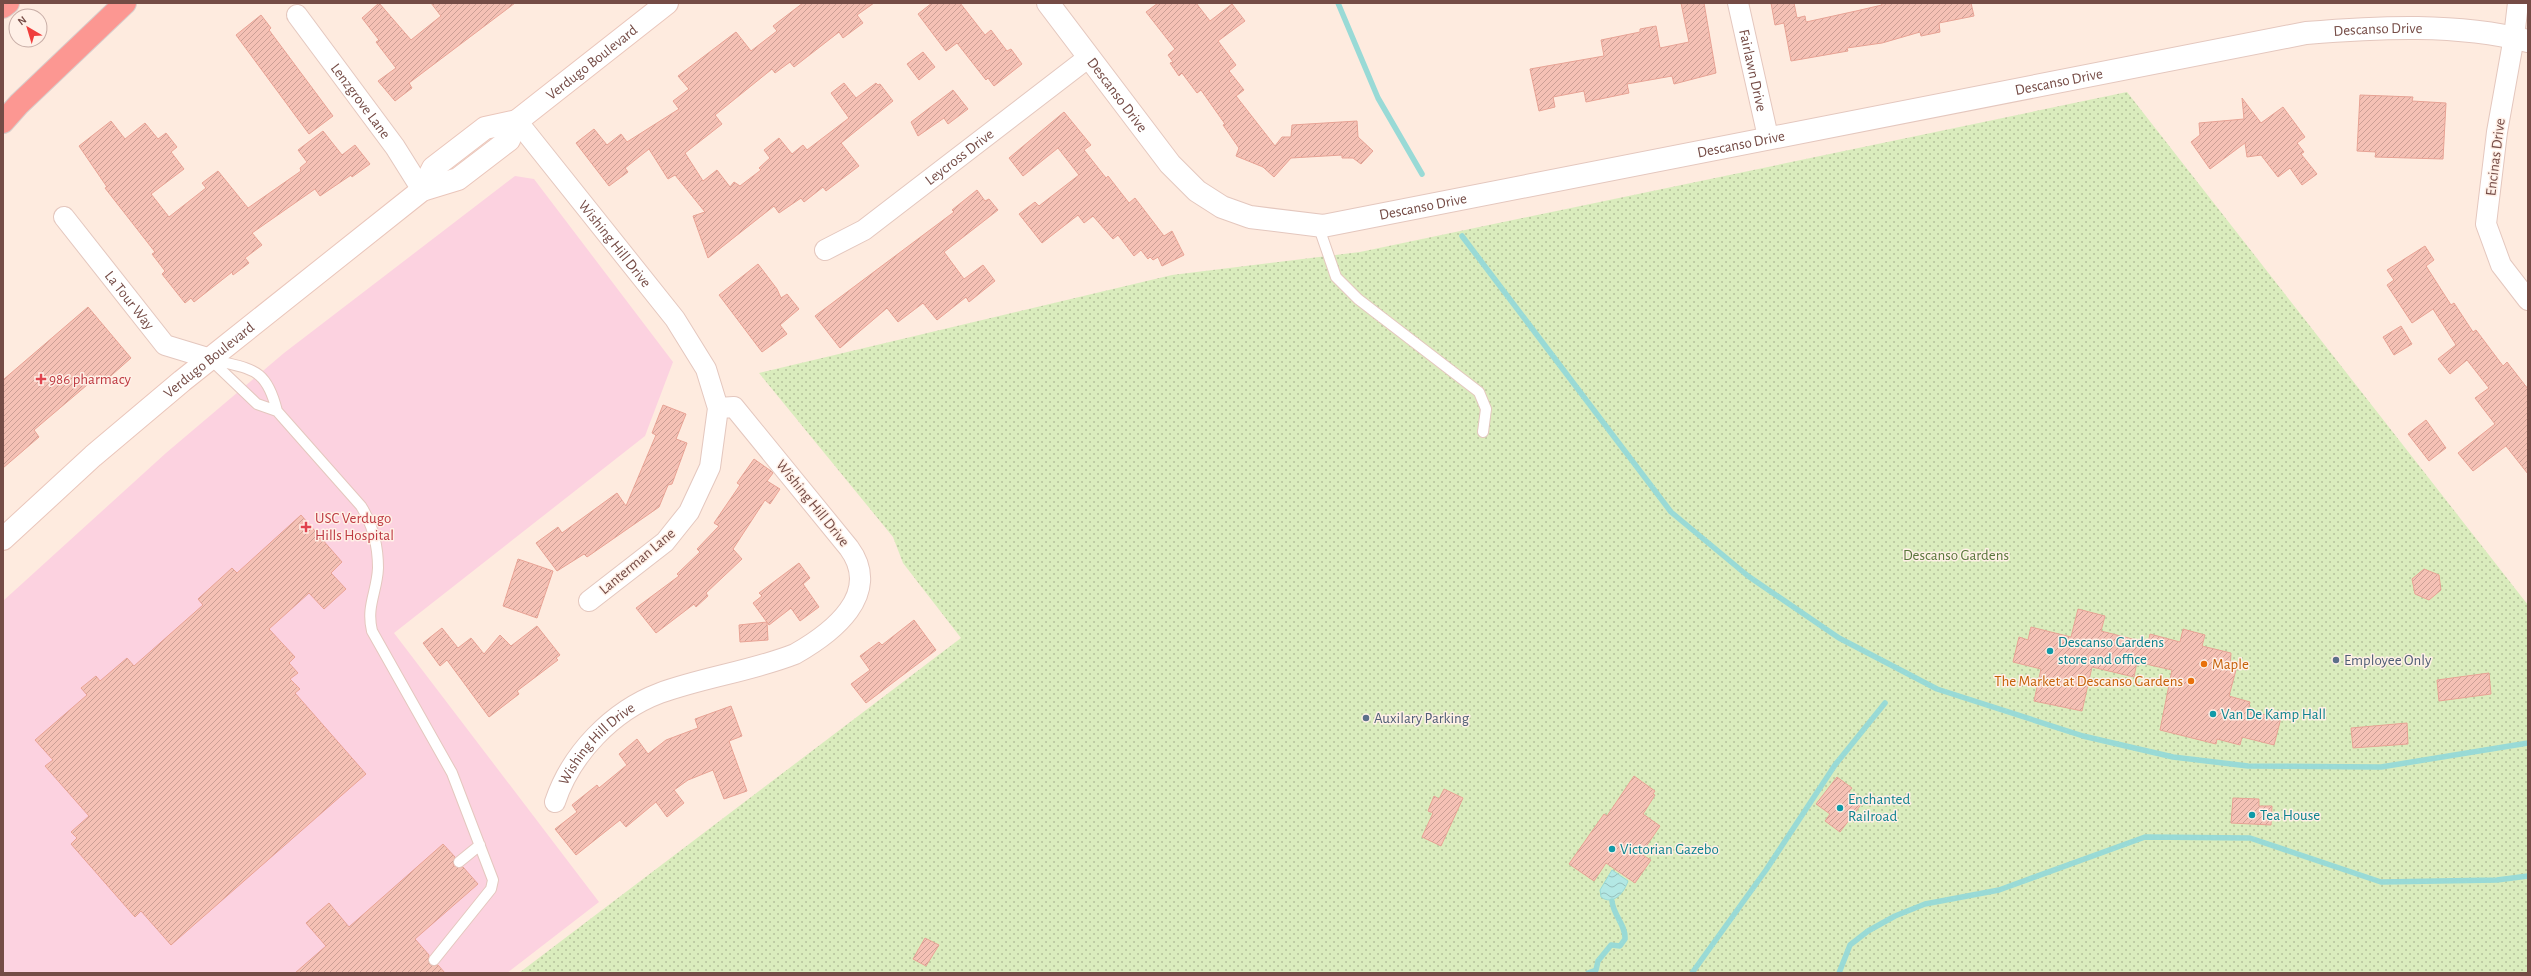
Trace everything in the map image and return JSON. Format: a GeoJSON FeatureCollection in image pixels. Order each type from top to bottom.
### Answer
{"type":"FeatureCollection","features":[{"type":"Feature","properties":{"kind":"highway"},"geometry":{"type":"LineString","coordinates":[[3,7],[8,3]]}},
{"type":"Feature","properties":{"kind":"highway"},"geometry":{"type":"LineString","coordinates":[[3,122],[19,104],[125,3]]}},
{"type":"Feature","properties":{"kind":"street","name":"Verdugo Boulevard"},"geometry":{"type":"LineString","coordinates":[[3,539],[93,456],[211,359],[422,190],[433,168],[485,128],[517,121],[667,3]]}},
{"type":"Feature","properties":{"kind":"street","name":"Descanso Drive"},"geometry":{"type":"LineString","coordinates":[[1048,3],[1170,164],[1197,191],[1222,207],[1250,217],[1318,225],[1392,214],[1768,137],[2306,33],[2375,27],[2435,29],[2521,39]]}},
{"type":"Feature","properties":{"kind":"street","name":"Fairlawn Drive"},"geometry":{"type":"LineString","coordinates":[[1738,3],[1768,137]]}},
{"type":"Feature","properties":{"kind":"street","name":"Encinas Drive"},"geometry":{"type":"LineString","coordinates":[[2518,3],[2521,39],[2497,132],[2486,224],[2501,265],[2528,300]]}},
{"type":"Feature","properties":{"kind":"street","name":"Lenzgrove Lane"},"geometry":{"type":"LineString","coordinates":[[296,9],[395,147],[422,190]]}},
{"type":"Feature","properties":{"kind":"street","name":"Leycross Drive"},"geometry":{"type":"LineString","coordinates":[[825,250],[864,230],[1089,57]]}},
{"type":"Feature","properties":{"kind":"street","name":"Wishing Hill Drive"},"geometry":{"type":"LineString","coordinates":[[517,121],[675,319],[706,369],[718,408],[734,407],[852,551],[860,570],[861,583],[858,595],[850,611],[815,642],[795,654],[660,694],[632,708],[594,738],[578,756],[562,781],[555,802]]}},
{"type":"Feature","properties":{"kind":"street","name":"La Tour Way"},"geometry":{"type":"LineString","coordinates":[[64,217],[165,345],[211,359]]}},
{"type":"Feature","properties":{"kind":"street","name":"Lanterman Lane"},"geometry":{"type":"LineString","coordinates":[[589,601],[664,542],[689,512],[710,467],[718,408]]}},
{"type":"Feature","properties":{"kind":"lane"},"geometry":{"type":"LineString","coordinates":[[1318,225],[1326,252],[1336,276],[1358,299],[1479,392],[1486,409],[1483,432]]}},
{"type":"Feature","properties":{"kind":"lane"},"geometry":{"type":"LineString","coordinates":[[211,359],[257,404],[277,411]]}},
{"type":"Feature","properties":{"kind":"lane"},"geometry":{"type":"LineString","coordinates":[[211,359],[257,371],[272,391],[277,411],[362,506],[370,520],[375,536],[378,568],[369,616],[372,631],[452,773],[493,880],[491,889],[434,960]]}},
{"type":"Feature","properties":{"kind":"lane"},"geometry":{"type":"LineString","coordinates":[[459,862],[480,844]]}},
{"type":"Feature","properties":{"kind":"shaded area","name":"USC Verdugo Hills Hospital"},"geometry":{"type":"Polygon","coordinates":[[[515,176],[534,179],[673,362],[645,436],[394,633],[599,902],[507,973],[3,973],[3,601],[166,453],[284,353],[515,176]]]}},
{"type":"Feature","properties":{"kind":"green space","name":"Descanso Gardens"},"geometry":{"type":"Polygon","coordinates":[[[2127,92],[2528,605],[2528,973],[519,973],[961,638],[903,563],[893,537],[759,373],[1172,275],[1360,252],[2127,92]]]}},
{"type":"Feature","properties":{"kind":"water"},"geometry":{"type":"Polygon","coordinates":[[[1612,870],[1628,881],[1621,894],[1610,900],[1601,897],[1600,890],[1612,870]]]}},
{"type":"Feature","properties":{"kind":"building"},"geometry":{"type":"Polygon","coordinates":[[[379,3],[411,40],[441,16],[431,3],[515,3],[409,83],[412,88],[395,101],[378,81],[396,68],[376,42],[379,40],[362,18],[379,3]]]}},
{"type":"Feature","properties":{"kind":"building"},"geometry":{"type":"Polygon","coordinates":[[[803,3],[874,3],[857,15],[863,23],[843,38],[839,32],[794,67],[790,62],[775,73],[772,69],[715,115],[722,124],[685,153],[703,181],[717,170],[730,187],[734,182],[740,186],[761,170],[759,168],[770,158],[764,150],[779,138],[792,154],[803,145],[807,150],[849,118],[831,93],[844,83],[856,98],[876,83],[878,85],[880,84],[893,101],[841,143],[859,166],[826,191],[823,187],[804,202],[801,198],[779,213],[774,206],[708,258],[693,216],[705,212],[675,175],[668,179],[649,149],[625,168],[628,172],[609,186],[576,143],[594,129],[607,145],[621,134],[627,142],[679,109],[673,101],[689,89],[678,76],[736,32],[751,51],[777,31],[773,26],[803,3]]]}},
{"type":"Feature","properties":{"kind":"building"},"geometry":{"type":"Polygon","coordinates":[[[932,3],[960,3],[985,35],[991,30],[1007,51],[1011,49],[1022,64],[994,86],[988,78],[986,80],[957,43],[946,51],[918,14],[932,3]]]}},
{"type":"Feature","properties":{"kind":"building"},"geometry":{"type":"Polygon","coordinates":[[[1158,3],[1196,3],[1210,21],[1232,4],[1245,21],[1218,41],[1236,65],[1229,71],[1244,90],[1236,96],[1275,146],[1282,137],[1291,137],[1292,125],[1357,121],[1358,137],[1373,151],[1361,164],[1353,158],[1342,158],[1342,155],[1291,158],[1274,177],[1263,167],[1236,156],[1239,148],[1223,125],[1225,124],[1201,90],[1197,93],[1182,73],[1179,76],[1170,63],[1173,62],[1168,55],[1175,49],[1146,12],[1158,3]]]}},
{"type":"Feature","properties":{"kind":"building"},"geometry":{"type":"Polygon","coordinates":[[[1681,3],[1704,3],[1716,73],[1674,84],[1672,76],[1627,84],[1629,93],[1586,102],[1584,91],[1553,97],[1555,107],[1539,111],[1530,69],[1604,56],[1601,40],[1640,32],[1640,29],[1656,26],[1660,48],[1689,42],[1681,3]]]}},
{"type":"Feature","properties":{"kind":"building"},"geometry":{"type":"Polygon","coordinates":[[[1771,3],[1794,3],[1797,18],[1805,16],[1806,22],[1882,5],[1881,3],[1971,3],[1974,16],[1939,23],[1940,32],[1921,36],[1920,32],[1882,43],[1847,48],[1848,51],[1791,61],[1784,23],[1775,25],[1771,3]]]}},
{"type":"Feature","properties":{"kind":"building"},"geometry":{"type":"Polygon","coordinates":[[[261,15],[271,28],[269,30],[333,116],[309,134],[236,35],[261,15]]]}},
{"type":"Feature","properties":{"kind":"building"},"geometry":{"type":"Polygon","coordinates":[[[923,52],[935,67],[919,80],[907,64],[923,52]]]}},
{"type":"Feature","properties":{"kind":"building"},"geometry":{"type":"Polygon","coordinates":[[[953,90],[968,109],[948,124],[944,118],[918,136],[911,122],[953,90]]]}},
{"type":"Feature","properties":{"kind":"building"},"geometry":{"type":"Polygon","coordinates":[[[2360,95],[2413,97],[2412,101],[2446,103],[2443,159],[2375,157],[2376,152],[2357,151],[2360,95]]]}},
{"type":"Feature","properties":{"kind":"building"},"geometry":{"type":"Polygon","coordinates":[[[2242,98],[2261,123],[2283,107],[2305,137],[2297,143],[2304,152],[2301,154],[2317,174],[2302,185],[2290,168],[2278,177],[2261,155],[2247,157],[2245,143],[2210,169],[2191,142],[2200,135],[2199,123],[2244,119],[2242,98]]]}},
{"type":"Feature","properties":{"kind":"building"},"geometry":{"type":"Polygon","coordinates":[[[1064,112],[1091,145],[1084,150],[1106,178],[1108,176],[1129,203],[1135,198],[1164,236],[1172,231],[1184,255],[1162,266],[1158,257],[1153,260],[1150,257],[1148,259],[1141,250],[1134,256],[1118,235],[1113,239],[1093,216],[1084,223],[1078,215],[1042,243],[1019,214],[1035,202],[1039,206],[1079,175],[1058,148],[1023,176],[1009,158],[1064,112]]]}},
{"type":"Feature","properties":{"kind":"building"},"geometry":{"type":"Polygon","coordinates":[[[111,121],[125,139],[145,123],[158,139],[166,133],[177,147],[171,152],[184,169],[151,194],[169,217],[206,188],[202,183],[218,171],[248,208],[301,171],[300,168],[307,162],[298,150],[323,131],[342,155],[355,145],[370,164],[352,177],[351,175],[320,196],[315,189],[252,233],[262,245],[245,258],[249,263],[233,275],[232,272],[194,302],[191,298],[185,303],[162,274],[165,271],[152,254],[155,252],[105,188],[107,187],[79,146],[111,121]]]}},
{"type":"Feature","properties":{"kind":"building"},"geometry":{"type":"Polygon","coordinates":[[[977,190],[985,201],[989,199],[998,210],[944,252],[964,279],[983,265],[995,281],[969,302],[966,297],[937,320],[923,303],[898,322],[887,308],[840,348],[815,316],[954,212],[952,210],[977,190]]]}},
{"type":"Feature","properties":{"kind":"building"},"geometry":{"type":"Polygon","coordinates":[[[2425,246],[2434,260],[2426,266],[2451,305],[2454,303],[2473,332],[2476,330],[2503,366],[2507,362],[2528,389],[2528,474],[2506,446],[2473,471],[2458,453],[2495,424],[2475,398],[2489,388],[2467,360],[2450,374],[2438,359],[2456,345],[2433,309],[2412,323],[2387,285],[2394,280],[2387,270],[2425,246]]]}},
{"type":"Feature","properties":{"kind":"building"},"geometry":{"type":"Polygon","coordinates":[[[758,264],[777,289],[781,298],[787,294],[799,309],[780,325],[787,334],[762,352],[719,295],[758,264]]]}},
{"type":"Feature","properties":{"kind":"building"},"geometry":{"type":"Polygon","coordinates":[[[88,307],[131,358],[105,381],[100,374],[34,430],[39,437],[3,468],[3,380],[88,307]]]}},
{"type":"Feature","properties":{"kind":"building"},"geometry":{"type":"Polygon","coordinates":[[[2401,326],[2412,344],[2394,355],[2383,337],[2401,326]]]}},
{"type":"Feature","properties":{"kind":"building"},"geometry":{"type":"Polygon","coordinates":[[[663,405],[686,414],[676,439],[687,443],[672,484],[668,485],[659,507],[587,557],[584,554],[557,571],[536,543],[558,527],[562,533],[617,493],[626,506],[656,435],[652,433],[663,405]]]}},
{"type":"Feature","properties":{"kind":"building"},"geometry":{"type":"Polygon","coordinates":[[[2426,420],[2446,448],[2429,461],[2408,434],[2426,420]]]}},
{"type":"Feature","properties":{"kind":"building"},"geometry":{"type":"Polygon","coordinates":[[[754,459],[773,473],[767,481],[780,489],[770,504],[765,500],[733,549],[742,559],[706,593],[708,596],[696,607],[694,604],[656,633],[636,608],[679,576],[677,574],[700,552],[697,549],[719,526],[714,523],[740,485],[737,483],[754,459]]]}},
{"type":"Feature","properties":{"kind":"building"},"geometry":{"type":"Polygon","coordinates":[[[301,515],[342,562],[331,573],[346,589],[324,609],[309,593],[269,629],[295,657],[289,663],[298,673],[290,679],[300,689],[295,693],[366,774],[171,945],[141,911],[135,917],[71,844],[77,838],[71,832],[89,816],[45,766],[53,760],[35,740],[87,695],[81,688],[96,676],[100,681],[127,658],[134,666],[203,605],[198,599],[232,568],[237,573],[301,515]]]}},
{"type":"Feature","properties":{"kind":"building"},"geometry":{"type":"Polygon","coordinates":[[[518,559],[553,571],[537,618],[503,606],[518,559]]]}},
{"type":"Feature","properties":{"kind":"building"},"geometry":{"type":"Polygon","coordinates":[[[799,563],[810,578],[803,584],[819,607],[800,621],[791,608],[769,625],[753,603],[762,596],[759,593],[799,563]]]}},
{"type":"Feature","properties":{"kind":"building"},"geometry":{"type":"Polygon","coordinates":[[[2424,569],[2439,575],[2441,590],[2429,600],[2415,594],[2412,579],[2424,569]]]}},
{"type":"Feature","properties":{"kind":"building"},"geometry":{"type":"Polygon","coordinates":[[[2078,609],[2105,616],[2101,631],[2148,643],[2150,634],[2180,642],[2183,629],[2205,635],[2202,646],[2231,653],[2230,668],[2236,670],[2229,696],[2250,702],[2248,711],[2281,718],[2274,745],[2242,737],[2240,745],[2217,739],[2216,744],[2160,730],[2172,670],[2137,662],[2134,677],[2092,667],[2082,711],[2034,701],[2041,669],[2013,662],[2019,637],[2028,640],[2031,627],[2071,637],[2078,609]]]}},
{"type":"Feature","properties":{"kind":"building"},"geometry":{"type":"Polygon","coordinates":[[[914,620],[936,650],[866,703],[851,684],[870,670],[860,656],[879,642],[882,645],[914,620]]]}},
{"type":"Feature","properties":{"kind":"building"},"geometry":{"type":"Polygon","coordinates":[[[767,622],[768,640],[740,642],[739,625],[767,622]]]}},
{"type":"Feature","properties":{"kind":"building"},"geometry":{"type":"Polygon","coordinates":[[[537,626],[560,655],[556,658],[558,660],[517,691],[519,694],[489,717],[447,660],[440,666],[423,643],[442,628],[458,648],[471,638],[484,654],[500,635],[511,646],[537,626]]]}},
{"type":"Feature","properties":{"kind":"building"},"geometry":{"type":"Polygon","coordinates":[[[2489,673],[2491,694],[2439,701],[2437,680],[2489,673]]]}},
{"type":"Feature","properties":{"kind":"building"},"geometry":{"type":"Polygon","coordinates":[[[731,706],[742,736],[729,741],[747,791],[724,799],[713,770],[688,780],[674,790],[684,803],[667,817],[656,802],[626,827],[620,820],[576,855],[555,829],[577,812],[572,805],[597,785],[599,788],[627,765],[619,754],[637,739],[648,754],[666,740],[698,728],[695,719],[731,706]]]}},
{"type":"Feature","properties":{"kind":"building"},"geometry":{"type":"Polygon","coordinates":[[[2407,723],[2408,744],[2353,748],[2351,728],[2407,723]]]}},
{"type":"Feature","properties":{"kind":"building","name":"Victorian Gazebo"},"geometry":{"type":"Polygon","coordinates":[[[1634,776],[1655,791],[1653,794],[1655,795],[1643,814],[1660,826],[1641,854],[1651,860],[1635,883],[1606,863],[1594,881],[1569,864],[1604,814],[1607,816],[1634,776]]]}},
{"type":"Feature","properties":{"kind":"building","name":"Enchanted Railroad"},"geometry":{"type":"Polygon","coordinates":[[[1837,777],[1852,788],[1849,792],[1863,802],[1840,832],[1825,821],[1830,814],[1816,804],[1837,777]]]}},
{"type":"Feature","properties":{"kind":"building"},"geometry":{"type":"Polygon","coordinates":[[[1444,789],[1463,798],[1441,846],[1422,837],[1433,813],[1428,811],[1434,796],[1439,799],[1444,789]]]}},
{"type":"Feature","properties":{"kind":"building","name":"Tea House"},"geometry":{"type":"Polygon","coordinates":[[[2233,798],[2259,799],[2259,806],[2272,806],[2271,825],[2231,823],[2233,798]]]}},
{"type":"Feature","properties":{"kind":"building"},"geometry":{"type":"Polygon","coordinates":[[[443,844],[455,857],[453,863],[454,866],[463,867],[478,884],[415,939],[429,955],[428,959],[430,965],[438,965],[445,973],[295,973],[326,946],[306,923],[329,903],[349,927],[443,844]]]}},
{"type":"Feature","properties":{"kind":"building"},"geometry":{"type":"Polygon","coordinates":[[[925,938],[939,945],[926,966],[913,959],[925,938]]]}},
{"type":"Feature","properties":{"kind":"waterway"},"geometry":{"type":"LineString","coordinates":[[1338,3],[1378,98],[1422,174]]}},
{"type":"Feature","properties":{"kind":"waterway"},"geometry":{"type":"LineString","coordinates":[[1462,236],[1671,512],[1748,576],[1839,638],[1937,689],[2083,736],[2173,757],[2248,766],[2381,767],[2528,743]]}},
{"type":"Feature","properties":{"kind":"waterway"},"geometry":{"type":"LineString","coordinates":[[1692,973],[1766,870],[1835,765],[1885,703]]}},
{"type":"Feature","properties":{"kind":"waterway"},"geometry":{"type":"LineString","coordinates":[[1839,973],[1850,945],[1868,931],[1895,916],[1925,904],[1999,890],[2145,837],[2250,838],[2381,882],[2497,880],[2528,876]]}},
{"type":"Feature","properties":{"kind":"waterway"},"geometry":{"type":"LineString","coordinates":[[1588,973],[1596,970],[1598,961],[1611,945],[1620,946],[1625,939],[1624,929],[1612,901]]}},
{"type":"Feature","properties":{"kind":"place","name":"986 pharmacy"},"geometry":{"type":"Point","coordinates":[41,379]}},
{"type":"Feature","properties":{"kind":"place","name":"USC Verdugo Hills Hospital"},"geometry":{"type":"Point","coordinates":[306,527]}},
{"type":"Feature","properties":{"kind":"place","name":"Descanso Gardens store and office"},"geometry":{"type":"Point","coordinates":[2050,651]}},
{"type":"Feature","properties":{"kind":"place","name":"Employee Only"},"geometry":{"type":"Point","coordinates":[2336,660]}},
{"type":"Feature","properties":{"kind":"place","name":"Maple"},"geometry":{"type":"Point","coordinates":[2204,664]}},
{"type":"Feature","properties":{"kind":"place","name":"The Market at Descanso Gardens"},"geometry":{"type":"Point","coordinates":[2191,681]}},
{"type":"Feature","properties":{"kind":"place","name":"Van De Kamp Hall"},"geometry":{"type":"Point","coordinates":[2213,714]}},
{"type":"Feature","properties":{"kind":"place","name":"Auxilary Parking"},"geometry":{"type":"Point","coordinates":[1366,718]}},
{"type":"Feature","properties":{"kind":"place","name":"Enchanted Railroad"},"geometry":{"type":"Point","coordinates":[1840,808]}},
{"type":"Feature","properties":{"kind":"place","name":"Tea House"},"geometry":{"type":"Point","coordinates":[2252,815]}},
{"type":"Feature","properties":{"kind":"place","name":"Victorian Gazebo"},"geometry":{"type":"Point","coordinates":[1612,849]}}]}
